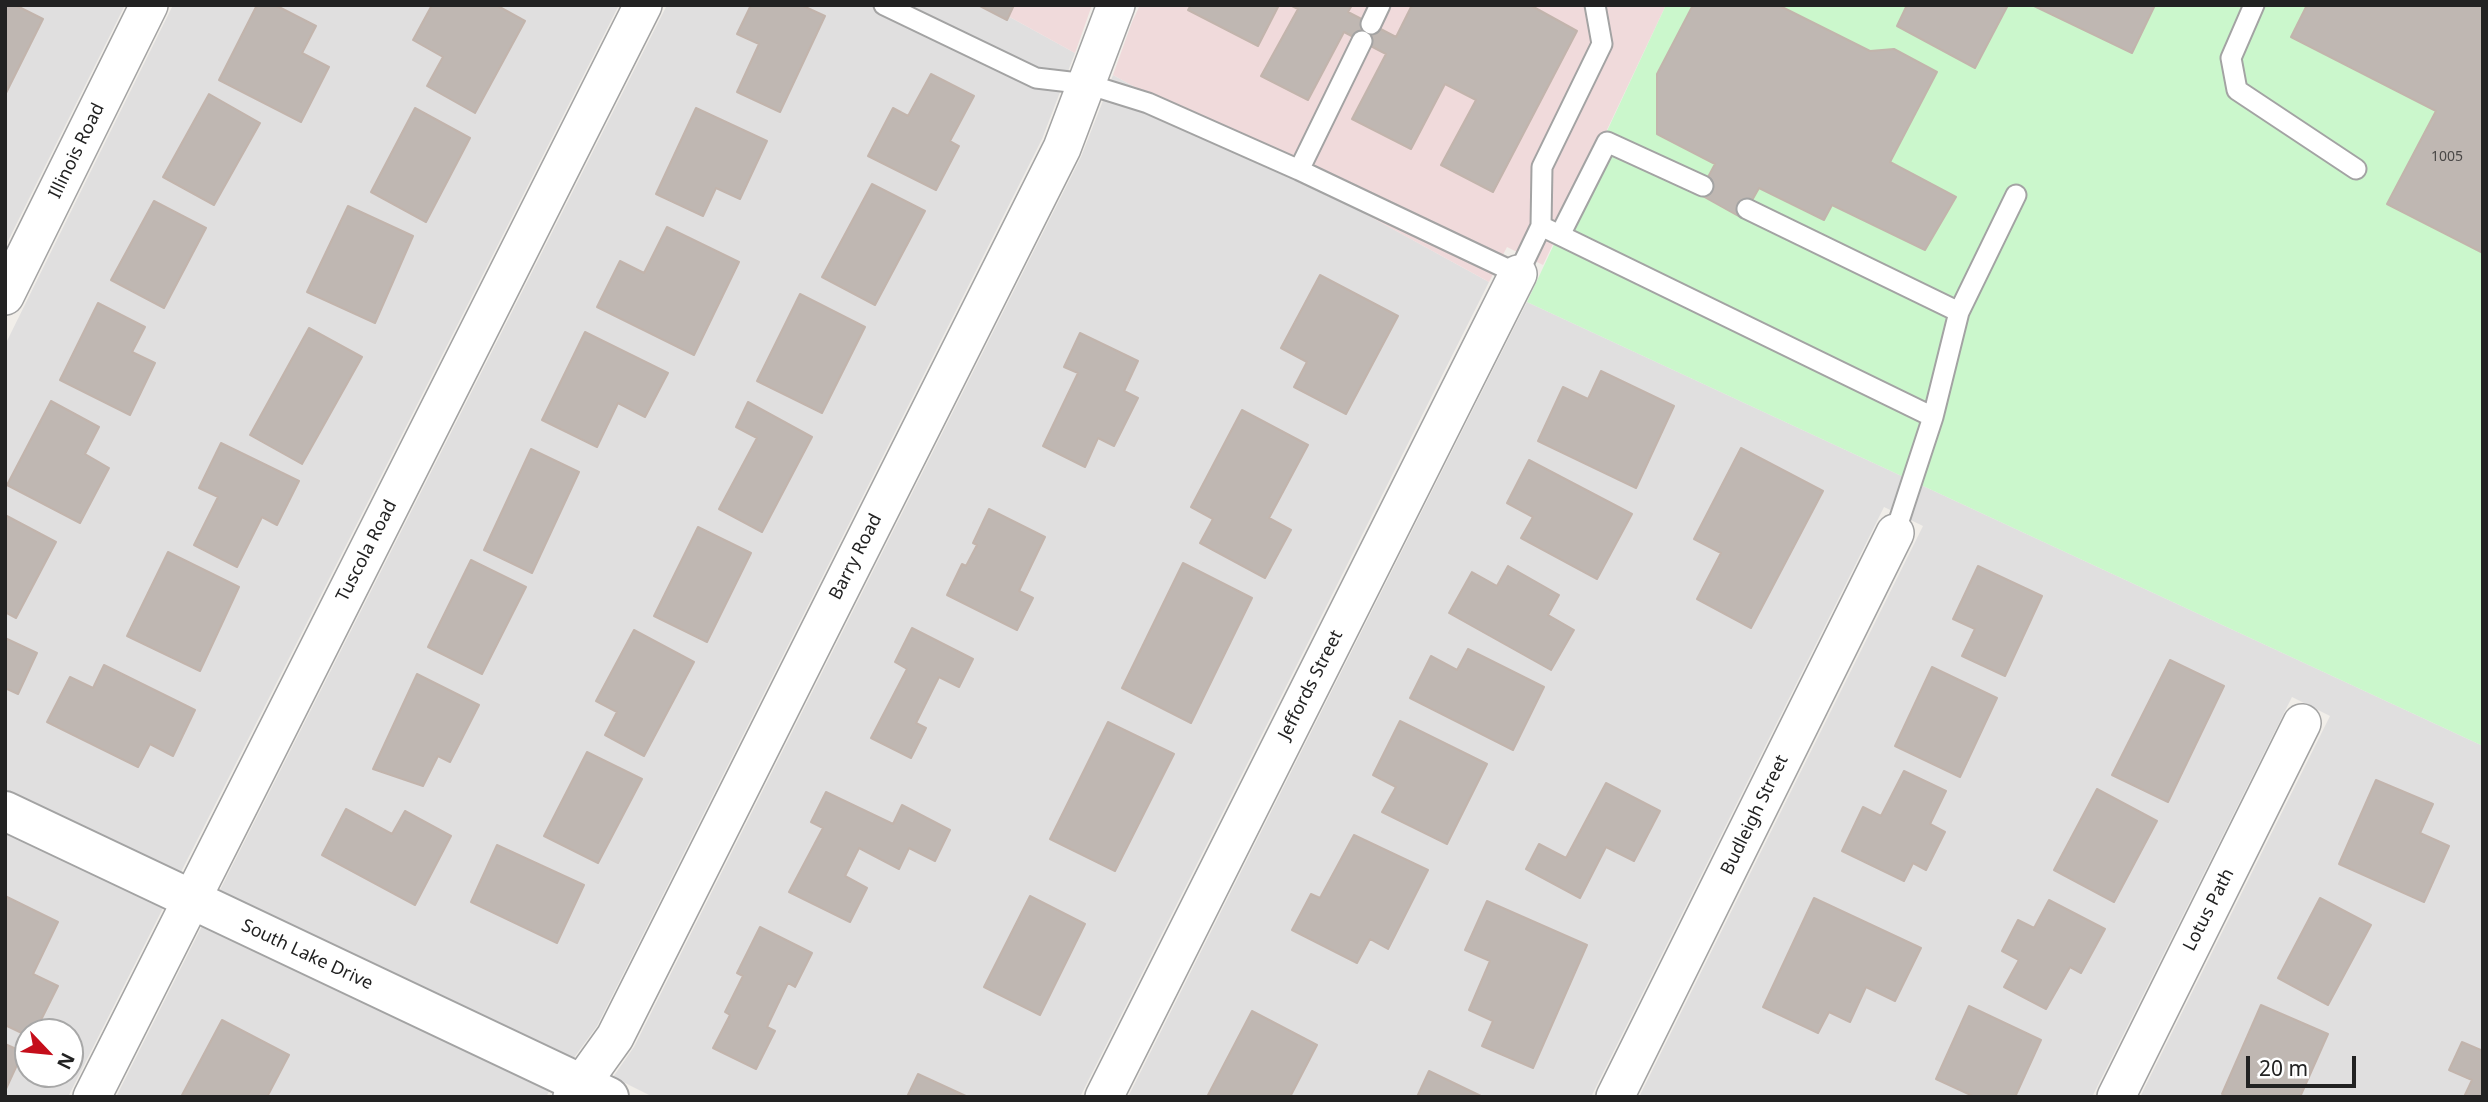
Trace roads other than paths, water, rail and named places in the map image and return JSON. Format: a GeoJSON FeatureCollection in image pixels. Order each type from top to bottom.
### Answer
{"type":"FeatureCollection","features":[{"type":"Feature","properties":{"kind":"street","name":"Illinois Road"},"geometry":{"type":"LineString","coordinates":[[5,296],[149,5]]}},
{"type":"Feature","properties":{"kind":"street","name":"Tuscola Road"},"geometry":{"type":"LineString","coordinates":[[92,1097],[643,5]]}},
{"type":"Feature","properties":{"kind":"street","name":"Barry Road"},"geometry":{"type":"LineString","coordinates":[[588,1092],[1056,160],[1116,5]]}},
{"type":"Feature","properties":{"kind":"street","name":"Jeffords Street"},"geometry":{"type":"LineString","coordinates":[[1104,1097],[1518,274]]}},
{"type":"Feature","properties":{"kind":"street","name":"Budleigh Street"},"geometry":{"type":"LineString","coordinates":[[1615,1097],[1895,533]]}},
{"type":"Feature","properties":{"kind":"street","name":"Lotus Path"},"geometry":{"type":"LineString","coordinates":[[2116,1097],[2302,723]]}},
{"type":"Feature","properties":{"kind":"street","name":"South Lake Drive"},"geometry":{"type":"LineString","coordinates":[[5,811],[588,1092]]}},
{"type":"Feature","properties":{"kind":"lane"},"geometry":{"type":"LineString","coordinates":[[884,5],[1036,78],[1087,84],[1148,103],[1299,170],[1518,274],[1541,226],[1542,167],[1602,44],[1594,5]]}},
{"type":"Feature","properties":{"kind":"lane"},"geometry":{"type":"LineString","coordinates":[[1299,170],[1380,5]]}},
{"type":"Feature","properties":{"kind":"lane"},"geometry":{"type":"LineString","coordinates":[[2254,5],[2231,58],[2237,90],[2356,169]]}},
{"type":"Feature","properties":{"kind":"lane"},"geometry":{"type":"LineString","coordinates":[[1560,235],[1607,142],[1703,186]]}},
{"type":"Feature","properties":{"kind":"lane"},"geometry":{"type":"LineString","coordinates":[[1895,533],[1933,417],[1958,312],[2016,195]]}},
{"type":"Feature","properties":{"kind":"lane"},"geometry":{"type":"LineString","coordinates":[[1747,209],[1958,312]]}},
{"type":"Feature","properties":{"kind":"lane"},"geometry":{"type":"LineString","coordinates":[[1541,226],[1933,417]]}}]}
